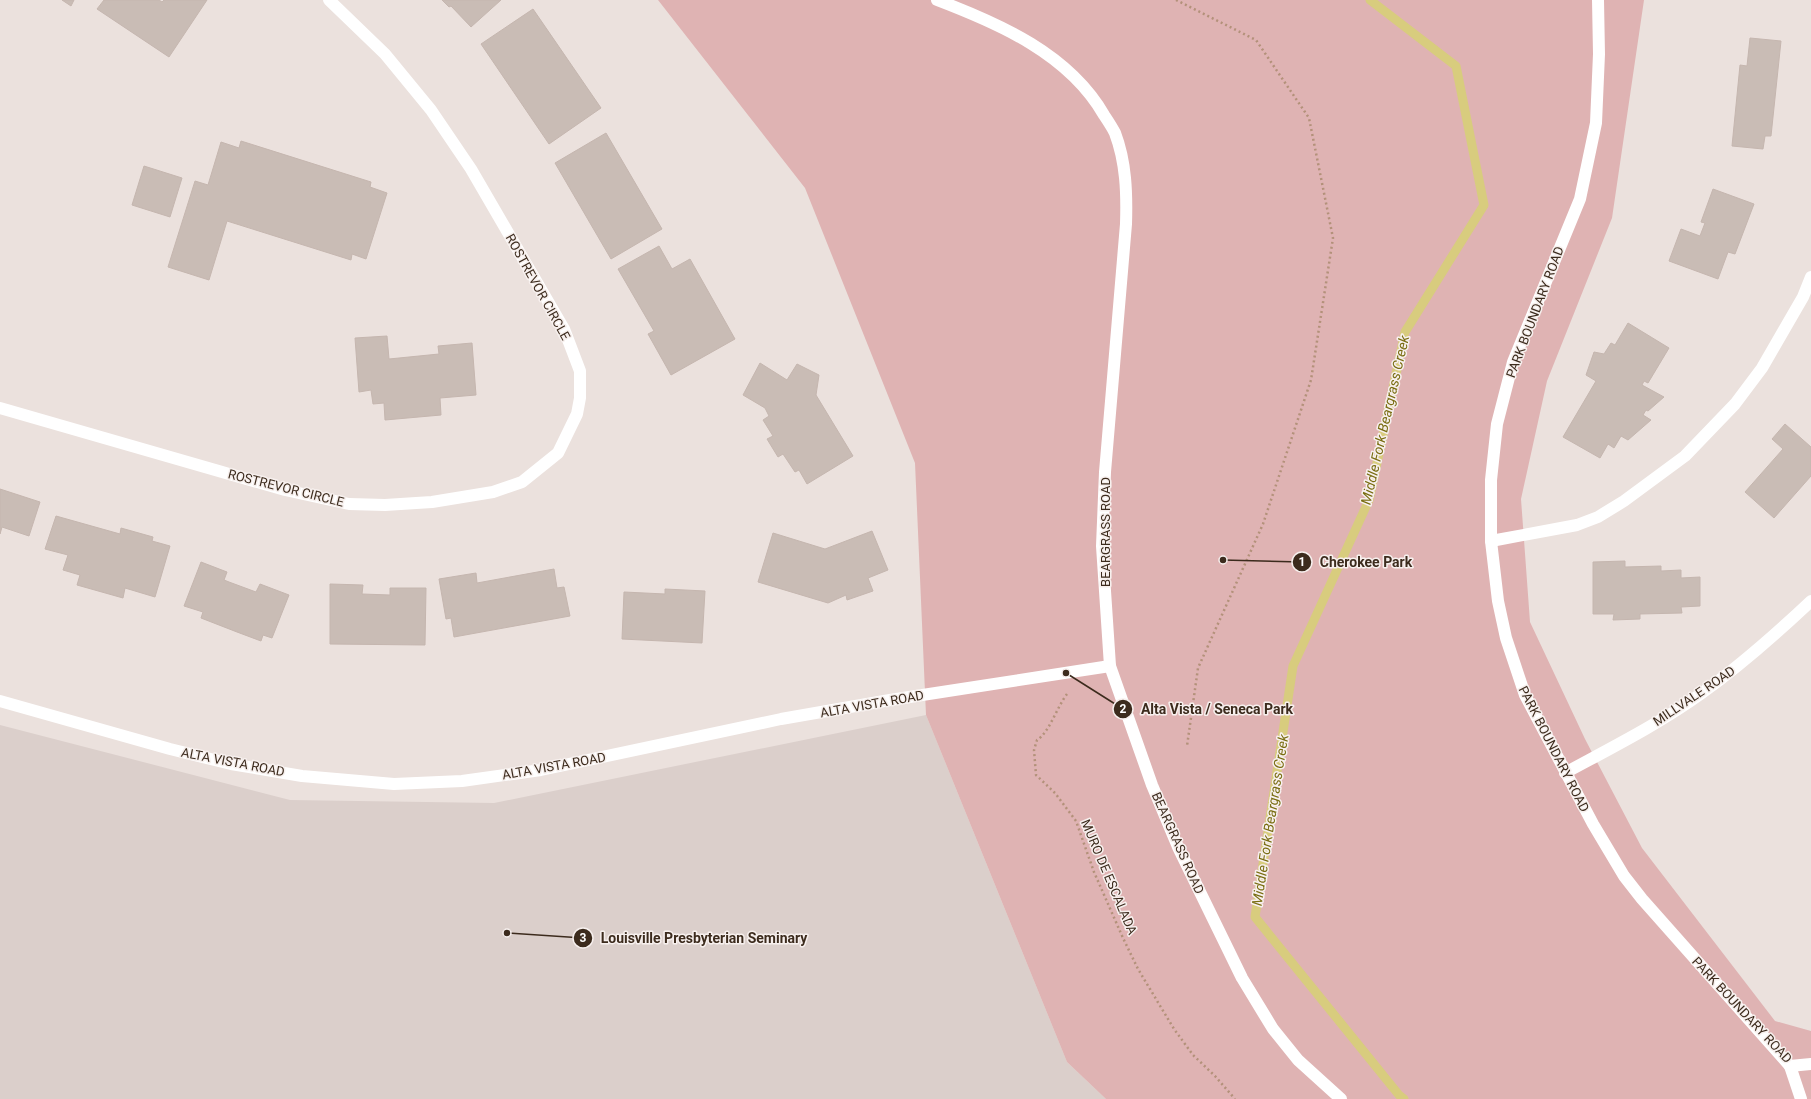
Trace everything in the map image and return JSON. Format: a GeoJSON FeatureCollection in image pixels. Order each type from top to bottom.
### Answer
{"type":"FeatureCollection","features":[{"type":"Feature","properties":{"kind":"street","name":"ROSTREVOR CIRCLE"},"geometry":{"type":"LineString","coordinates":[[0,408],[285,490],[349,504],[385,505],[432,502],[494,492],[522,482],[558,453],[577,414],[580,398],[580,371],[564,328],[471,169],[431,110],[385,54],[329,0]]}},
{"type":"Feature","properties":{"kind":"street","name":"BEARGRASS ROAD"},"geometry":{"type":"LineString","coordinates":[[937,0],[977,15],[1031,44],[1061,64],[1079,81],[1095,100],[1115,133],[1124,164],[1127,190],[1126,224],[1105,472],[1102,546],[1110,666],[1152,785],[1178,847],[1242,978],[1273,1029],[1298,1060],[1341,1099]]}},
{"type":"Feature","properties":{"kind":"street","name":"PARK BOUNDARY ROAD"},"geometry":{"type":"LineString","coordinates":[[1598,0],[1599,54],[1596,123],[1580,199],[1512,362],[1497,424],[1490,480],[1491,541],[1498,601],[1506,638],[1525,695],[1565,773],[1624,876],[1642,899],[1790,1066],[1811,1064]]}},
{"type":"Feature","properties":{"kind":"street"},"geometry":{"type":"LineString","coordinates":[[1491,541],[1577,525],[1598,517],[1624,501],[1685,456],[1735,404],[1762,368],[1803,298],[1811,277]]}},
{"type":"Feature","properties":{"kind":"street","name":"MILLVALE ROAD"},"geometry":{"type":"LineString","coordinates":[[1565,773],[1660,720],[1701,694],[1758,650],[1811,601]]}},
{"type":"Feature","properties":{"kind":"street","name":"ALTA VISTA ROAD"},"geometry":{"type":"LineString","coordinates":[[0,701],[162,747],[231,764],[302,776],[401,784],[462,781],[542,770],[781,719],[890,700],[1110,666]]}},
{"type":"Feature","properties":{"kind":"street"},"geometry":{"type":"LineString","coordinates":[[1790,1066],[1801,1099]]}},
{"type":"Feature","properties":{"kind":"path"},"geometry":{"type":"LineString","coordinates":[[1176,0],[1256,40],[1309,118],[1333,238],[1311,380],[1263,524],[1198,668],[1187,746]]}},
{"type":"Feature","properties":{"kind":"path","name":"MURO DE ESCALADA"},"geometry":{"type":"LineString","coordinates":[[1070,691],[1054,714],[1042,736],[1037,740],[1034,750],[1036,775],[1055,793],[1076,820],[1094,872],[1123,938],[1138,969],[1171,1023],[1193,1055],[1215,1076],[1235,1099]]}},
{"type":"Feature","properties":{"kind":"shaded area"},"geometry":{"type":"Polygon","coordinates":[[[658,0],[1644,0],[1612,218],[1547,381],[1521,499],[1530,622],[1585,739],[1642,848],[1775,1021],[1811,1031],[1811,1099],[1106,1099],[1067,1062],[926,715],[915,463],[805,188],[658,0]]]}},
{"type":"Feature","properties":{"kind":"shaded area"},"geometry":{"type":"Polygon","coordinates":[[[926,715],[1067,1062],[1106,1099],[0,1099],[0,725],[290,800],[494,803],[926,715]]]}},
{"type":"Feature","properties":{"kind":"building"},"geometry":{"type":"Polygon","coordinates":[[[62,0],[74,0],[71,6],[62,0]]]}},
{"type":"Feature","properties":{"kind":"building"},"geometry":{"type":"Polygon","coordinates":[[[104,0],[159,0],[162,2],[164,0],[207,0],[169,57],[97,9],[104,0]]]}},
{"type":"Feature","properties":{"kind":"building"},"geometry":{"type":"Polygon","coordinates":[[[442,0],[501,0],[471,27],[451,6],[449,7],[442,0]]]}},
{"type":"Feature","properties":{"kind":"building"},"geometry":{"type":"Polygon","coordinates":[[[533,9],[601,108],[549,144],[481,44],[533,9]]]}},
{"type":"Feature","properties":{"kind":"building"},"geometry":{"type":"Polygon","coordinates":[[[1750,38],[1781,41],[1771,136],[1765,136],[1763,149],[1732,146],[1740,65],[1747,66],[1750,38]]]}},
{"type":"Feature","properties":{"kind":"building"},"geometry":{"type":"Polygon","coordinates":[[[606,133],[662,229],[611,259],[555,163],[606,133]]]}},
{"type":"Feature","properties":{"kind":"building"},"geometry":{"type":"Polygon","coordinates":[[[241,141],[371,182],[370,187],[387,193],[366,259],[352,254],[351,260],[227,221],[209,280],[168,267],[195,181],[208,185],[221,142],[239,148],[241,141]]]}},
{"type":"Feature","properties":{"kind":"building"},"geometry":{"type":"Polygon","coordinates":[[[144,166],[182,178],[170,217],[132,205],[144,166]]]}},
{"type":"Feature","properties":{"kind":"building"},"geometry":{"type":"Polygon","coordinates":[[[1713,189],[1754,204],[1735,254],[1728,252],[1718,279],[1669,261],[1681,229],[1700,236],[1705,223],[1701,222],[1713,189]]]}},
{"type":"Feature","properties":{"kind":"building"},"geometry":{"type":"Polygon","coordinates":[[[659,246],[672,269],[690,259],[735,339],[671,375],[648,334],[654,331],[618,269],[659,246]]]}},
{"type":"Feature","properties":{"kind":"building"},"geometry":{"type":"Polygon","coordinates":[[[1628,323],[1669,348],[1648,383],[1644,381],[1642,385],[1664,397],[1648,411],[1646,410],[1643,415],[1651,420],[1628,440],[1621,436],[1614,448],[1608,444],[1600,458],[1563,437],[1596,381],[1586,375],[1594,352],[1604,354],[1611,343],[1615,345],[1628,323]]]}},
{"type":"Feature","properties":{"kind":"building"},"geometry":{"type":"Polygon","coordinates":[[[387,336],[389,359],[439,354],[438,346],[472,343],[476,395],[440,398],[441,415],[385,420],[384,403],[373,404],[371,390],[359,392],[355,338],[387,336]]]}},
{"type":"Feature","properties":{"kind":"building"},"geometry":{"type":"Polygon","coordinates":[[[760,363],[787,380],[797,364],[819,375],[816,395],[853,456],[807,484],[799,470],[795,472],[783,454],[778,457],[767,439],[773,436],[763,420],[769,416],[765,408],[743,395],[760,363]]]}},
{"type":"Feature","properties":{"kind":"building"},"geometry":{"type":"Polygon","coordinates":[[[1785,424],[1811,447],[1811,476],[1774,518],[1745,492],[1783,449],[1772,439],[1785,424]]]}},
{"type":"Feature","properties":{"kind":"building"},"geometry":{"type":"Polygon","coordinates":[[[0,489],[40,502],[29,536],[2,527],[0,534],[0,489]]]}},
{"type":"Feature","properties":{"kind":"building"},"geometry":{"type":"Polygon","coordinates":[[[56,516],[120,534],[121,528],[153,537],[152,541],[170,546],[155,597],[125,588],[123,598],[77,585],[80,575],[63,570],[68,555],[45,549],[56,516]]]}},
{"type":"Feature","properties":{"kind":"building"},"geometry":{"type":"Polygon","coordinates":[[[872,531],[888,570],[868,578],[873,591],[847,600],[846,595],[828,603],[758,582],[773,533],[825,549],[872,531]]]}},
{"type":"Feature","properties":{"kind":"building"},"geometry":{"type":"Polygon","coordinates":[[[1625,561],[1625,567],[1661,566],[1661,571],[1681,570],[1681,578],[1700,577],[1700,606],[1681,607],[1682,613],[1640,614],[1640,619],[1613,620],[1614,614],[1593,614],[1593,562],[1625,561]]]}},
{"type":"Feature","properties":{"kind":"building"},"geometry":{"type":"Polygon","coordinates":[[[201,562],[227,572],[224,580],[229,582],[256,592],[260,584],[289,595],[272,638],[263,635],[261,641],[201,618],[203,612],[184,606],[201,562]]]}},
{"type":"Feature","properties":{"kind":"building"},"geometry":{"type":"Polygon","coordinates":[[[554,569],[557,588],[564,587],[570,616],[454,637],[451,618],[446,619],[439,579],[476,573],[477,583],[554,569]]]}},
{"type":"Feature","properties":{"kind":"building"},"geometry":{"type":"Polygon","coordinates":[[[330,584],[363,585],[362,594],[390,595],[390,588],[426,588],[425,645],[330,644],[330,584]]]}},
{"type":"Feature","properties":{"kind":"building"},"geometry":{"type":"Polygon","coordinates":[[[665,589],[705,591],[702,643],[622,639],[624,592],[665,594],[665,589]]]}},
{"type":"Feature","properties":{"kind":"waterway","name":"Middle Fork Beargrass Creek"},"geometry":{"type":"LineString","coordinates":[[1370,0],[1456,66],[1484,205],[1405,332],[1369,500],[1293,666],[1255,917],[1399,1095],[1404,1099]]}},
{"type":"Feature","properties":{"kind":"place","name":"Cherokee Park"},"geometry":{"type":"Point","coordinates":[1223,560]}},
{"type":"Feature","properties":{"kind":"place","name":"Alta Vista / Seneca Park"},"geometry":{"type":"Point","coordinates":[1066,673]}},
{"type":"Feature","properties":{"kind":"place","name":"Louisville Presbyterian Seminary"},"geometry":{"type":"Point","coordinates":[507,933]}}]}
